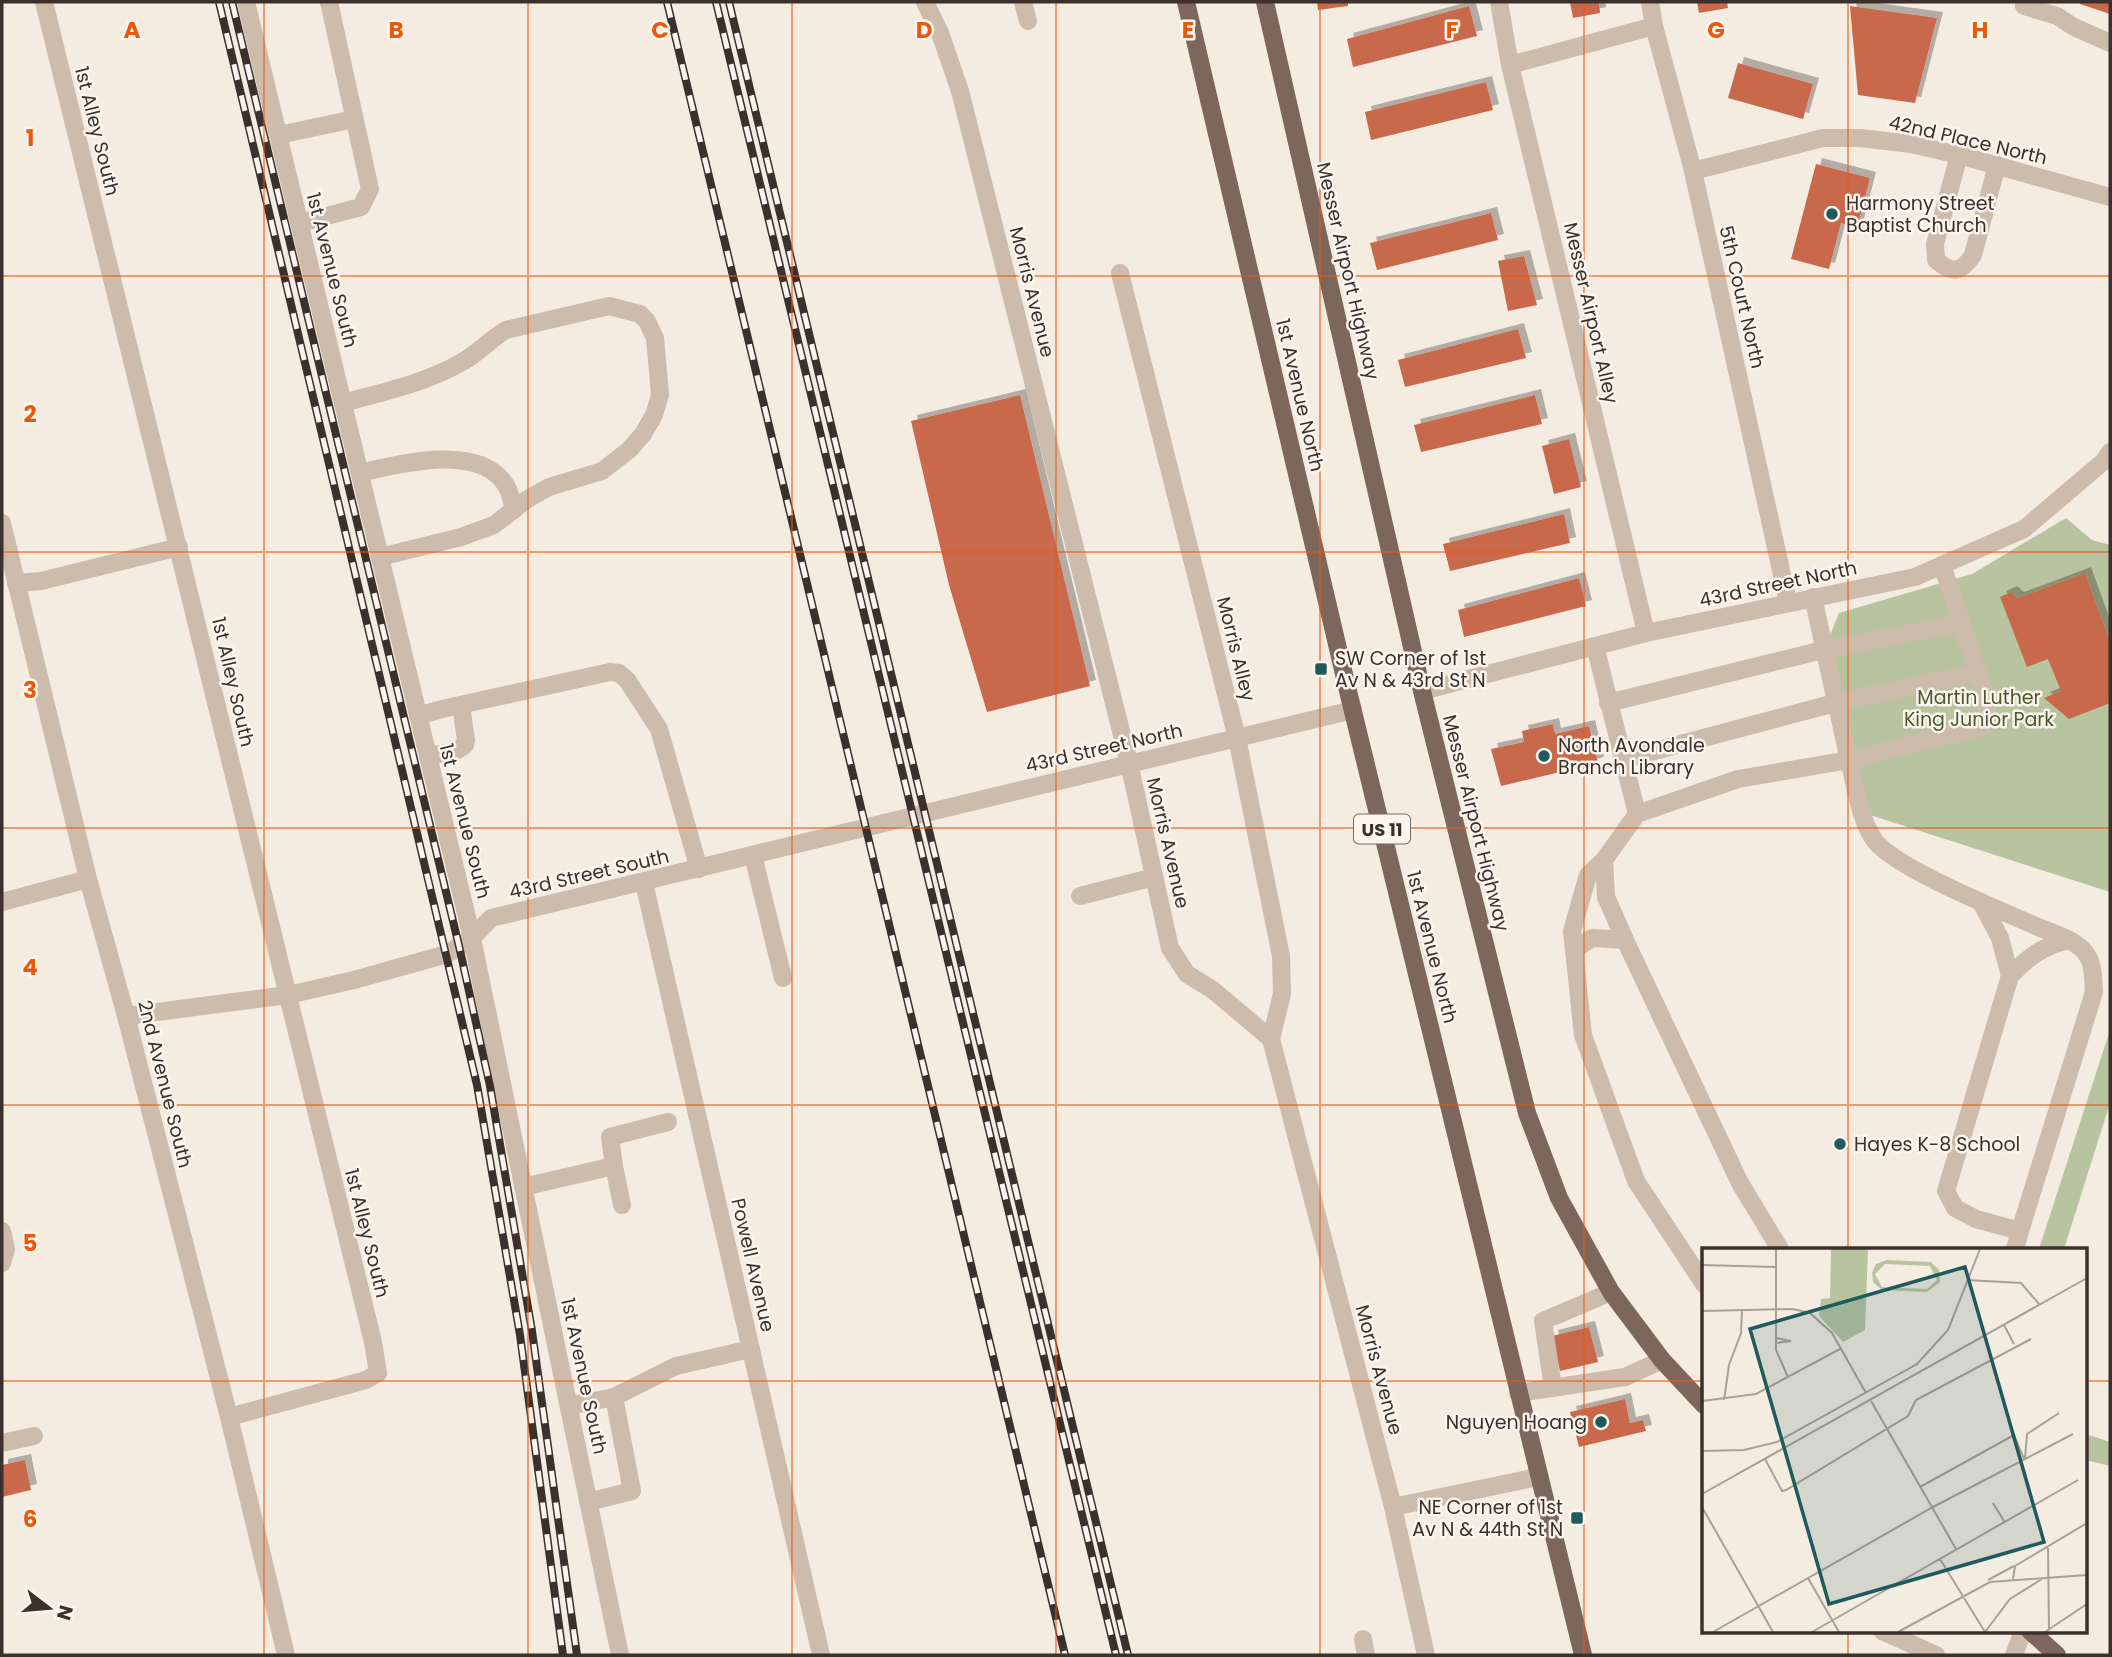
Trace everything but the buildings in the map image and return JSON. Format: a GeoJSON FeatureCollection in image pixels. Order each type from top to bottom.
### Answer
{"type":"FeatureCollection","features":[{"type":"Feature","properties":{"kind":"main road","name":"1st Avenue North"},"geometry":{"type":"LineString","coordinates":[[1186,2],[1353,710],[1583,1655]]}},
{"type":"Feature","properties":{"kind":"main road","name":"Messer Airport Highway"},"geometry":{"type":"LineString","coordinates":[[1265,2],[1422,691],[1527,1113],[1559,1198],[1611,1292],[1662,1360],[1702,1403]]}},
{"type":"Feature","properties":{"kind":"main road"},"geometry":{"type":"LineString","coordinates":[[2031,1632],[2057,1655]]}},
{"type":"Feature","properties":{"kind":"street","name":"1st Alley South"},"geometry":{"type":"LineString","coordinates":[[44,2],[373,1342],[378,1373],[366,1380],[229,1417]]}},
{"type":"Feature","properties":{"kind":"street","name":"1st Avenue South"},"geometry":{"type":"LineString","coordinates":[[246,2],[472,938],[620,1655]]}},
{"type":"Feature","properties":{"kind":"street"},"geometry":{"type":"LineString","coordinates":[[299,223],[361,206],[370,189],[329,2]]}},
{"type":"Feature","properties":{"kind":"street","name":"Morris Avenue"},"geometry":{"type":"LineString","coordinates":[[925,2],[940,33],[960,91],[1129,764],[1170,948],[1187,974],[1213,990],[1271,1039],[1393,1507],[1426,1655]]}},
{"type":"Feature","properties":{"kind":"street"},"geometry":{"type":"LineString","coordinates":[[1024,2],[1028,21]]}},
{"type":"Feature","properties":{"kind":"street","name":"Messer Airport Alley"},"geometry":{"type":"LineString","coordinates":[[1499,2],[1510,65],[1646,633]]}},
{"type":"Feature","properties":{"kind":"street","name":"5th Court North"},"geometry":{"type":"LineString","coordinates":[[1650,2],[1693,171],[1788,602]]}},
{"type":"Feature","properties":{"kind":"street"},"geometry":{"type":"LineString","coordinates":[[2024,6],[2057,16],[2110,43]]}},
{"type":"Feature","properties":{"kind":"street"},"geometry":{"type":"LineString","coordinates":[[1510,65],[1654,26]]}},
{"type":"Feature","properties":{"kind":"street"},"geometry":{"type":"LineString","coordinates":[[279,135],[355,119]]}},
{"type":"Feature","properties":{"kind":"street","name":"42nd Place North"},"geometry":{"type":"LineString","coordinates":[[1693,171],[1823,138],[1887,140],[1958,155],[2110,197]]}},
{"type":"Feature","properties":{"kind":"street"},"geometry":{"type":"LineString","coordinates":[[1958,155],[1935,244],[1936,260],[1946,268],[1957,270],[1966,266],[1973,255],[1997,165]]}},
{"type":"Feature","properties":{"kind":"street","name":"Morris Alley"},"geometry":{"type":"LineString","coordinates":[[1119,273],[1237,738],[1280,956],[1282,994],[1271,1039]]}},
{"type":"Feature","properties":{"kind":"street"},"geometry":{"type":"LineString","coordinates":[[343,403],[406,387],[460,364],[506,330],[610,306],[640,314],[647,321],[655,338],[660,395],[654,415],[629,450],[602,471],[550,487],[526,500],[494,525],[461,537],[380,556]]}},
{"type":"Feature","properties":{"kind":"street","name":"43rd Street North"},"geometry":{"type":"LineString","coordinates":[[1422,691],[1646,633],[1915,577],[2024,530],[2104,461],[2110,452]]}},
{"type":"Feature","properties":{"kind":"street"},"geometry":{"type":"LineString","coordinates":[[360,473],[405,462],[434,459],[473,464],[486,468],[499,477],[508,489],[514,510]]}},
{"type":"Feature","properties":{"kind":"street","name":"2nd Avenue South"},"geometry":{"type":"LineString","coordinates":[[2,523],[88,879],[229,1417],[286,1655]]}},
{"type":"Feature","properties":{"kind":"street"},"geometry":{"type":"LineString","coordinates":[[16,583],[41,581],[179,547]]}},
{"type":"Feature","properties":{"kind":"street"},"geometry":{"type":"LineString","coordinates":[[1702,1281],[1636,1181],[1583,1035],[1572,931],[1588,875],[1604,860],[1637,814],[1738,779],[1849,760],[1983,727],[1988,704],[1942,565]]}},
{"type":"Feature","properties":{"kind":"street"},"geometry":{"type":"LineString","coordinates":[[1813,597],[1861,810],[1876,841],[1898,859],[1981,902],[2068,940],[2084,951],[2093,968],[2094,992],[2015,1248]]}},
{"type":"Feature","properties":{"kind":"street"},"geometry":{"type":"LineString","coordinates":[[1608,703],[1823,650],[1961,623]]}},
{"type":"Feature","properties":{"kind":"street"},"geometry":{"type":"LineString","coordinates":[[1595,646],[1621,760],[1637,814]]}},
{"type":"Feature","properties":{"kind":"street"},"geometry":{"type":"LineString","coordinates":[[418,716],[610,672],[619,673],[639,697],[659,729],[699,869]]}},
{"type":"Feature","properties":{"kind":"street"},"geometry":{"type":"LineString","coordinates":[[1621,760],[1835,703],[1978,672]]}},
{"type":"Feature","properties":{"kind":"street"},"geometry":{"type":"LineString","coordinates":[[428,756],[456,751],[465,745],[461,706]]}},
{"type":"Feature","properties":{"kind":"street","name":"43rd Street North"},"geometry":{"type":"LineString","coordinates":[[865,827],[1353,710]]}},
{"type":"Feature","properties":{"kind":"street","name":"43rd Street South"},"geometry":{"type":"LineString","coordinates":[[126,1016],[288,995],[354,980],[447,954],[472,938],[491,919],[865,827]]}},
{"type":"Feature","properties":{"kind":"street"},"geometry":{"type":"LineString","coordinates":[[753,855],[783,978]]}},
{"type":"Feature","properties":{"kind":"street"},"geometry":{"type":"LineString","coordinates":[[1604,860],[1606,897],[1625,940],[1740,1184],[1779,1248]]}},
{"type":"Feature","properties":{"kind":"street"},"geometry":{"type":"LineString","coordinates":[[1080,896],[1154,877]]}},
{"type":"Feature","properties":{"kind":"street"},"geometry":{"type":"LineString","coordinates":[[2,902],[88,879]]}},
{"type":"Feature","properties":{"kind":"street","name":"Powell Avenue"},"geometry":{"type":"LineString","coordinates":[[644,883],[821,1655]]}},
{"type":"Feature","properties":{"kind":"street"},"geometry":{"type":"LineString","coordinates":[[1981,902],[2000,938],[2010,976]]}},
{"type":"Feature","properties":{"kind":"street"},"geometry":{"type":"LineString","coordinates":[[1574,950],[1592,938],[1625,940]]}},
{"type":"Feature","properties":{"kind":"street"},"geometry":{"type":"LineString","coordinates":[[2020,1231],[1976,1219],[1955,1208],[1947,1191],[2010,976],[2033,953],[2068,940]]}},
{"type":"Feature","properties":{"kind":"street"},"geometry":{"type":"LineString","coordinates":[[622,1205],[610,1137],[668,1122]]}},
{"type":"Feature","properties":{"kind":"street"},"geometry":{"type":"LineString","coordinates":[[523,1187],[614,1166]]}},
{"type":"Feature","properties":{"kind":"street"},"geometry":{"type":"LineString","coordinates":[[2,1231],[6,1249],[2,1263]]}},
{"type":"Feature","properties":{"kind":"street"},"geometry":{"type":"LineString","coordinates":[[1553,1388],[1543,1321],[1611,1292]]}},
{"type":"Feature","properties":{"kind":"street"},"geometry":{"type":"LineString","coordinates":[[569,1406],[614,1396],[676,1366],[751,1349]]}},
{"type":"Feature","properties":{"kind":"street"},"geometry":{"type":"LineString","coordinates":[[1518,1393],[1625,1377],[1662,1360]]}},
{"type":"Feature","properties":{"kind":"street"},"geometry":{"type":"LineString","coordinates":[[588,1502],[632,1491],[614,1396]]}},
{"type":"Feature","properties":{"kind":"street"},"geometry":{"type":"LineString","coordinates":[[2,1444],[34,1436]]}},
{"type":"Feature","properties":{"kind":"street"},"geometry":{"type":"LineString","coordinates":[[1393,1507],[1538,1477]]}},
{"type":"Feature","properties":{"kind":"street"},"geometry":{"type":"LineString","coordinates":[[1884,1632],[1937,1655]]}},
{"type":"Feature","properties":{"kind":"street"},"geometry":{"type":"LineString","coordinates":[[2014,1655],[2023,1632]]}},
{"type":"Feature","properties":{"kind":"green space","name":"Martin Luther King Junior Park"},"geometry":{"type":"Polygon","coordinates":[[[2066,518],[2092,540],[2110,545],[2110,892],[1867,814],[1830,635],[1839,613],[1972,574],[2066,518]]]}},
{"type":"Feature","properties":{"kind":"green space"},"geometry":{"type":"Polygon","coordinates":[[[2110,1030],[2110,1103],[2064,1248],[2039,1248],[2110,1030]]]}},
{"type":"Feature","properties":{"kind":"green space"},"geometry":{"type":"Polygon","coordinates":[[[2088,1435],[2110,1442],[2110,1466],[2088,1460],[2088,1435]]]}},
{"type":"Feature","properties":{"kind":"railway"},"geometry":{"type":"LineString","coordinates":[[219,2],[477,1085],[520,1335],[563,1655]]}},
{"type":"Feature","properties":{"kind":"railway"},"geometry":{"type":"LineString","coordinates":[[232,2],[459,946],[490,1086],[532,1331],[577,1655]]}},
{"type":"Feature","properties":{"kind":"railway"},"geometry":{"type":"LineString","coordinates":[[667,2],[1065,1655]]}},
{"type":"Feature","properties":{"kind":"railway"},"geometry":{"type":"LineString","coordinates":[[716,2],[1116,1655]]}},
{"type":"Feature","properties":{"kind":"railway"},"geometry":{"type":"LineString","coordinates":[[729,2],[1128,1655]]}},
{"type":"Feature","properties":{"kind":"place","name":"Harmony Street Baptist Church"},"geometry":{"type":"Point","coordinates":[1832,214]}},
{"type":"Feature","properties":{"kind":"place","name":"SW Corner of 1st Av N & 43rd St N"},"geometry":{"type":"Point","coordinates":[1321,669]}},
{"type":"Feature","properties":{"kind":"place","name":"North Avondale Branch Library"},"geometry":{"type":"Point","coordinates":[1544,756]}},
{"type":"Feature","properties":{"kind":"place","name":"Hayes K-8 School"},"geometry":{"type":"Point","coordinates":[1840,1144]}},
{"type":"Feature","properties":{"kind":"place","name":"Nguyen Hoang"},"geometry":{"type":"Point","coordinates":[1601,1422]}},
{"type":"Feature","properties":{"kind":"place","name":"NE Corner of 1st Av N & 44th St N"},"geometry":{"type":"Point","coordinates":[1577,1518]}}]}
